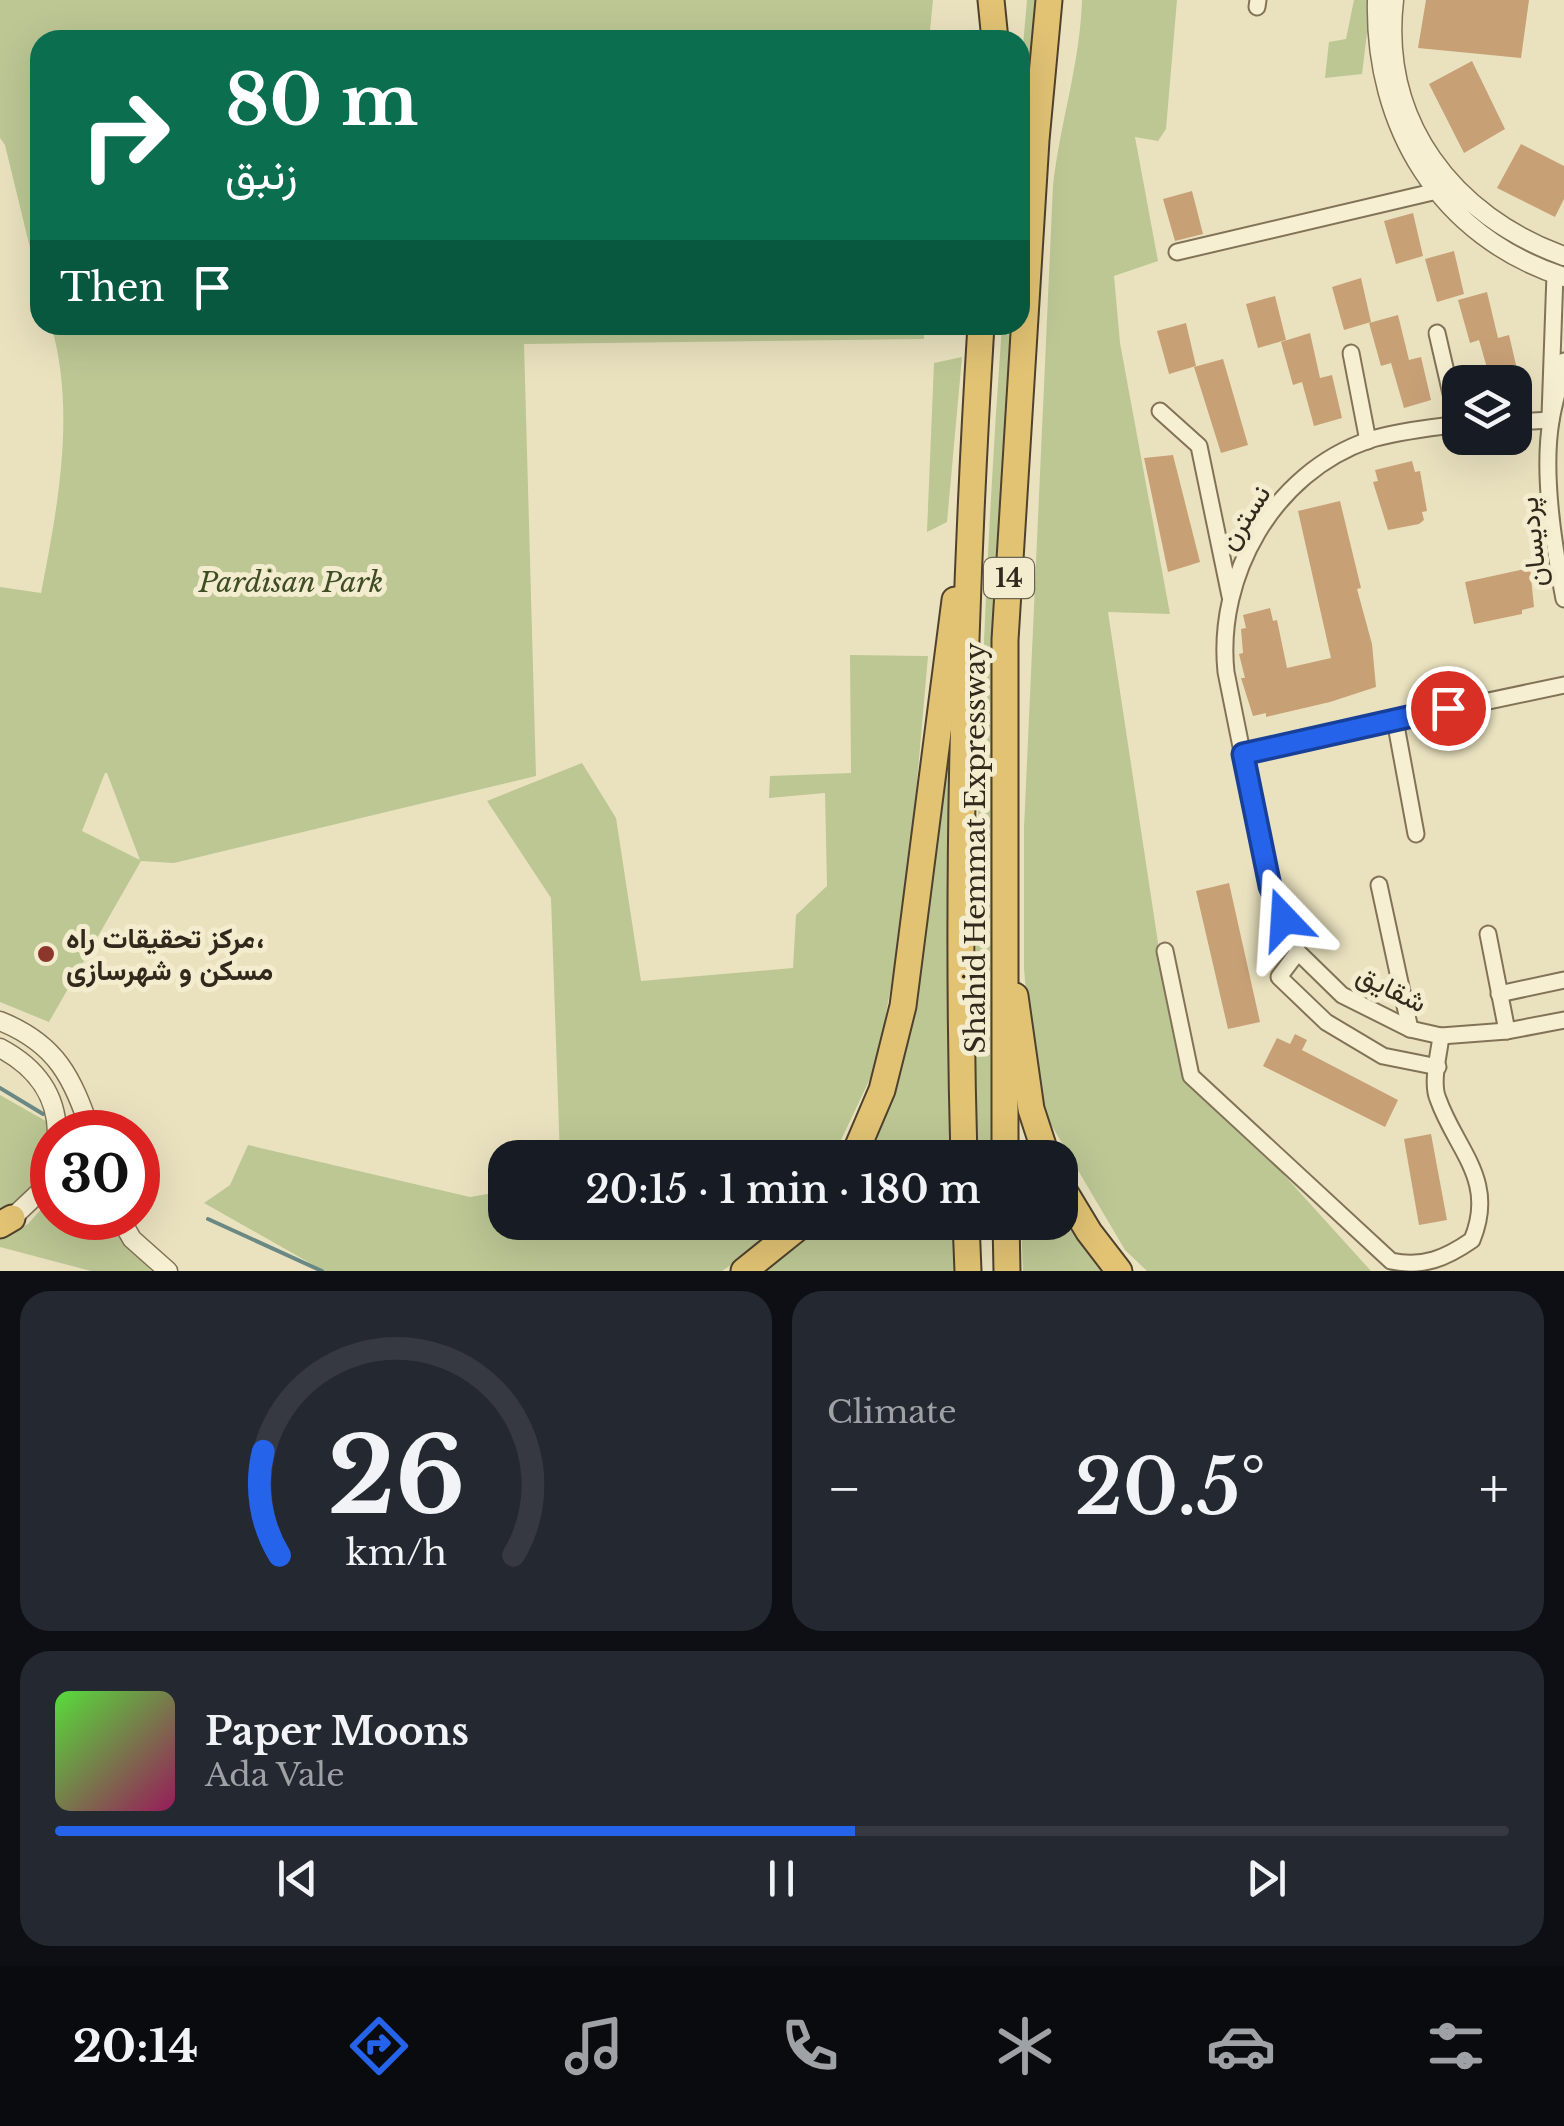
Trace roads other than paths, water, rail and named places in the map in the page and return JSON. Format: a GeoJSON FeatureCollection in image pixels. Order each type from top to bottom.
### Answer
{"type":"FeatureCollection","features":[{"type":"Feature","properties":{"kind":"highway"},"geometry":{"type":"LineString","coordinates":[[991,0],[996,30]]}},
{"type":"Feature","properties":{"kind":"highway"},"geometry":{"type":"LineString","coordinates":[[998,30],[1002,0]]}},
{"type":"Feature","properties":{"kind":"highway","name":"Shahid Hemmat Expressway"},"geometry":{"type":"LineString","coordinates":[[1030,237],[1049,0]]}},
{"type":"Feature","properties":{"kind":"highway","name":"Shahid Hemmat Expressway"},"geometry":{"type":"LineString","coordinates":[[964,1140],[962,921],[972,471],[980,335]]}},
{"type":"Feature","properties":{"kind":"highway","name":"Shahid Hemmat Expressway"},"geometry":{"type":"LineString","coordinates":[[1005,1140],[1005,640],[1024,335]]}},
{"type":"Feature","properties":{"kind":"highway"},"geometry":{"type":"LineString","coordinates":[[861,1140],[874,1112],[903,1006],[972,471]]}},
{"type":"Feature","properties":{"kind":"highway"},"geometry":{"type":"LineString","coordinates":[[1003,932],[1022,1029],[1031,1109],[1041,1140]]}},
{"type":"Feature","properties":{"kind":"highway"},"geometry":{"type":"LineString","coordinates":[[1078,1215],[1119,1271]]}},
{"type":"Feature","properties":{"kind":"highway"},"geometry":{"type":"LineString","coordinates":[[744,1271],[783,1240]]}},
{"type":"Feature","properties":{"kind":"highway"},"geometry":{"type":"LineString","coordinates":[[966,1240],[967,1265]]}},
{"type":"Feature","properties":{"kind":"street"},"geometry":{"type":"LineString","coordinates":[[1377,0],[1376,40],[1384,86],[1408,147],[1480,234],[1559,275],[1548,402],[1551,420],[1532,421]]}},
{"type":"Feature","properties":{"kind":"street"},"geometry":{"type":"LineString","coordinates":[[1394,0],[1392,48],[1402,93],[1445,188],[1507,231],[1564,256]]}},
{"type":"Feature","properties":{"kind":"street"},"geometry":{"type":"LineString","coordinates":[[1177,252],[1445,188]]}},
{"type":"Feature","properties":{"kind":"street"},"geometry":{"type":"LineString","coordinates":[[1437,333],[1445,365]]}},
{"type":"Feature","properties":{"kind":"street"},"geometry":{"type":"LineString","coordinates":[[1350,353],[1368,440]]}},
{"type":"Feature","properties":{"kind":"street","name":"پردیسان"},"geometry":{"type":"LineString","coordinates":[[1564,361],[1551,420],[1564,599]]}},
{"type":"Feature","properties":{"kind":"street"},"geometry":{"type":"LineString","coordinates":[[1160,411],[1198,446],[1230,596]]}},
{"type":"Feature","properties":{"kind":"street","name":"نسترن"},"geometry":{"type":"LineString","coordinates":[[1243,754],[1223,638],[1230,596],[1248,546],[1283,498],[1320,466],[1368,440],[1442,427]]}},
{"type":"Feature","properties":{"kind":"street"},"geometry":{"type":"LineString","coordinates":[[1243,754],[1564,685]]}},
{"type":"Feature","properties":{"kind":"street"},"geometry":{"type":"LineString","coordinates":[[1395,720],[1416,834]]}},
{"type":"Feature","properties":{"kind":"street","name":"شقایق"},"geometry":{"type":"LineString","coordinates":[[1243,754],[1270,886],[1298,952],[1342,995],[1410,1029],[1440,1036],[1506,1031],[1564,1020]]}},
{"type":"Feature","properties":{"kind":"street"},"geometry":{"type":"LineString","coordinates":[[1379,885],[1410,1029]]}},
{"type":"Feature","properties":{"kind":"street"},"geometry":{"type":"LineString","coordinates":[[1488,934],[1506,1031]]}},
{"type":"Feature","properties":{"kind":"street"},"geometry":{"type":"LineString","coordinates":[[1166,951],[1191,1076],[1391,1260],[1408,1264],[1441,1258],[1472,1240],[1481,1207],[1468,1152],[1436,1096],[1440,1036]]}},
{"type":"Feature","properties":{"kind":"street"},"geometry":{"type":"LineString","coordinates":[[1298,952],[1279,977],[1326,1022],[1383,1056],[1438,1067]]}},
{"type":"Feature","properties":{"kind":"street"},"geometry":{"type":"LineString","coordinates":[[1499,994],[1564,980]]}},
{"type":"Feature","properties":{"kind":"street"},"geometry":{"type":"LineString","coordinates":[[0,1021],[47,1048],[68,1073],[82,1110]]}},
{"type":"Feature","properties":{"kind":"street"},"geometry":{"type":"LineString","coordinates":[[1,1048],[24,1062],[42,1080],[54,1110]]}},
{"type":"Feature","properties":{"kind":"street"},"geometry":{"type":"LineString","coordinates":[[6,1222],[30,1200]]}},
{"type":"Feature","properties":{"kind":"street"},"geometry":{"type":"LineString","coordinates":[[133,1240],[168,1271]]}},
{"type":"Feature","properties":{"kind":"waterway"},"geometry":{"type":"LineString","coordinates":[[0,1088],[36,1110]]}},
{"type":"Feature","properties":{"kind":"waterway"},"geometry":{"type":"LineString","coordinates":[[208,1219],[322,1271]]}},
{"type":"Feature","properties":{"kind":"place","name":"مرکز تحقیقات راه، مسکن و شهرسازی"},"geometry":{"type":"Point","coordinates":[46,954]}},
{"type":"Feature","properties":{"kind":"park label","name":"Pardisan Park"},"geometry":{"type":"Point","coordinates":[291,582]}}]}
